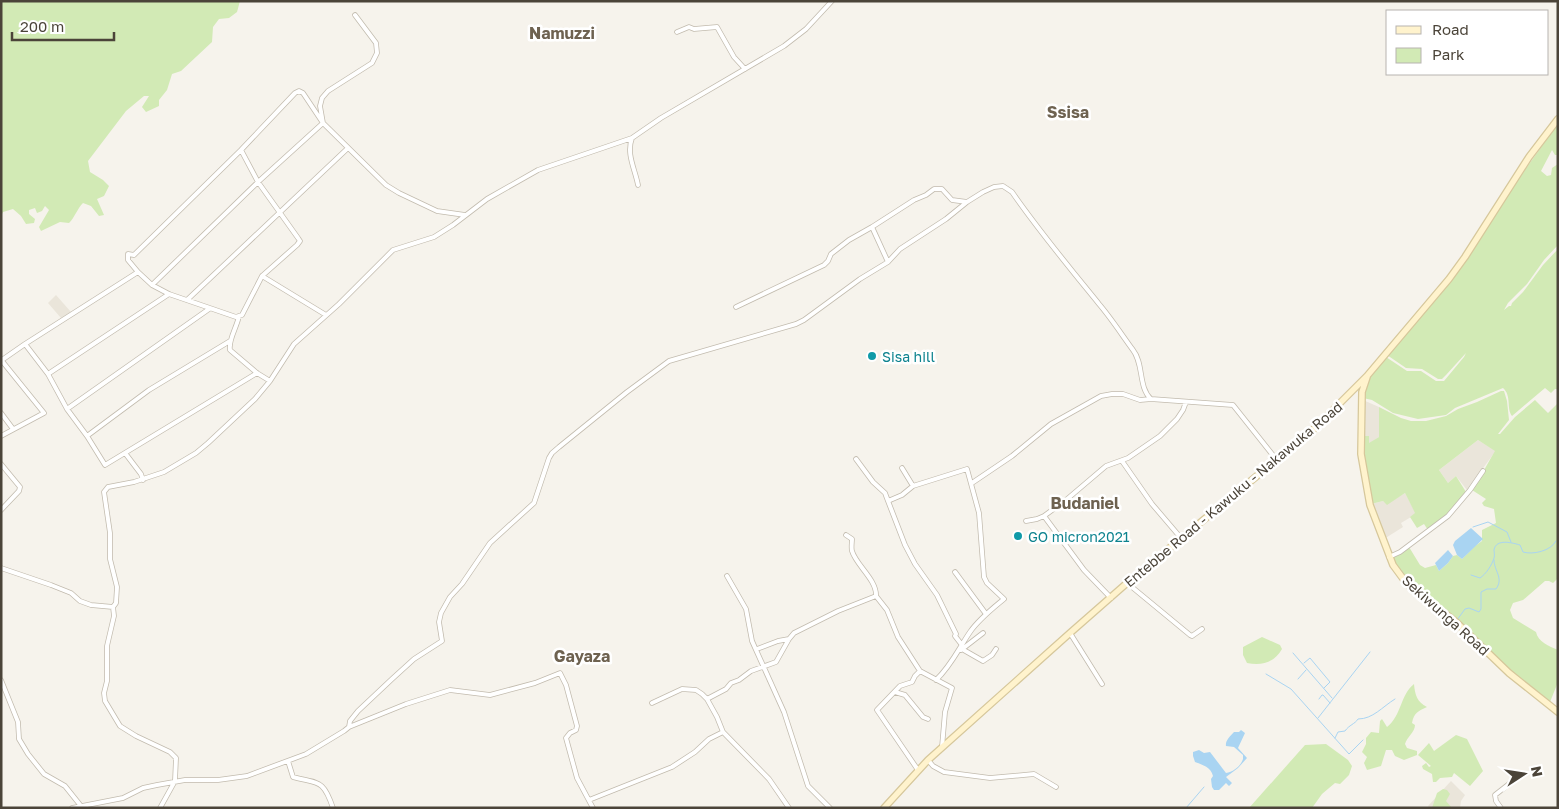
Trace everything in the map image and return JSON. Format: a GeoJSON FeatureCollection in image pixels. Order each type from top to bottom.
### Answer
{"type":"FeatureCollection","features":[{"type":"Feature","properties":{"kind":"main road","name":"Entebbe Road - Kawuku - Nakawuka Road"},"geometry":{"type":"LineString","coordinates":[[884,808],[918,770],[942,747],[1127,583],[1276,458],[1315,428],[1367,376],[1417,318],[1465,257],[1529,157],[1558,119]]}},
{"type":"Feature","properties":{"kind":"main road","name":"Sekiwunga Road"},"geometry":{"type":"LineString","coordinates":[[1367,376],[1362,396],[1361,454],[1372,511],[1393,565],[1407,584],[1456,622],[1509,673],[1558,712]]}},
{"type":"Feature","properties":{"kind":"main road"},"geometry":{"type":"LineString","coordinates":[[1350,393],[1358,392],[1362,396]]}},
{"type":"Feature","properties":{"kind":"street"},"geometry":{"type":"LineString","coordinates":[[160,808],[175,782],[177,761],[174,756],[120,726],[105,701],[107,646],[114,616],[113,608],[116,603],[117,587],[110,559],[110,533],[104,492],[108,487],[143,480],[164,472],[196,453],[246,408],[270,381],[294,344],[339,304],[393,250],[434,237],[507,186],[538,170],[632,138],[662,118],[784,46],[799,35],[832,1]]}},
{"type":"Feature","properties":{"kind":"street"},"geometry":{"type":"LineString","coordinates":[[323,123],[320,106],[322,98],[328,91],[372,63],[377,53],[376,43],[355,15]]}},
{"type":"Feature","properties":{"kind":"street"},"geometry":{"type":"LineString","coordinates":[[677,32],[688,27],[694,29],[717,27],[734,57],[744,69]]}},
{"type":"Feature","properties":{"kind":"street"},"geometry":{"type":"LineString","coordinates":[[239,316],[231,317],[169,294],[152,285],[128,260],[128,254],[134,255],[242,150],[297,92],[303,93],[323,123],[386,185],[437,211],[465,215]]}},
{"type":"Feature","properties":{"kind":"street"},"geometry":{"type":"LineString","coordinates":[[152,285],[258,182],[323,123]]}},
{"type":"Feature","properties":{"kind":"street"},"geometry":{"type":"LineString","coordinates":[[632,138],[628,146],[638,185]]}},
{"type":"Feature","properties":{"kind":"street"},"geometry":{"type":"LineString","coordinates":[[187,300],[348,148]]}},
{"type":"Feature","properties":{"kind":"street"},"geometry":{"type":"LineString","coordinates":[[242,150],[258,182],[300,241],[262,276],[245,309],[239,316],[237,328],[230,341],[229,347],[232,352],[257,373],[270,381]]}},
{"type":"Feature","properties":{"kind":"street"},"geometry":{"type":"LineString","coordinates":[[349,727],[350,721],[358,711],[392,679],[414,659],[442,641],[439,618],[450,597],[462,584],[490,543],[534,503],[549,458],[559,447],[627,392],[669,362],[804,320],[860,279],[888,262],[896,253],[946,219],[967,202],[994,187],[1003,186],[1012,192],[1134,351],[1140,366],[1144,390],[1151,399]]}},
{"type":"Feature","properties":{"kind":"street"},"geometry":{"type":"LineString","coordinates":[[736,306],[824,265],[832,253],[849,240],[872,228],[910,202],[934,189],[942,189],[952,200],[967,202]]}},
{"type":"Feature","properties":{"kind":"street"},"geometry":{"type":"LineString","coordinates":[[872,228],[888,262]]}},
{"type":"Feature","properties":{"kind":"street"},"geometry":{"type":"LineString","coordinates":[[1,436],[44,413],[2,360],[138,272]]}},
{"type":"Feature","properties":{"kind":"street"},"geometry":{"type":"LineString","coordinates":[[262,276],[326,315]]}},
{"type":"Feature","properties":{"kind":"street"},"geometry":{"type":"LineString","coordinates":[[48,374],[169,294]]}},
{"type":"Feature","properties":{"kind":"street"},"geometry":{"type":"LineString","coordinates":[[67,409],[209,309]]}},
{"type":"Feature","properties":{"kind":"street"},"geometry":{"type":"LineString","coordinates":[[87,436],[149,390],[230,341]]}},
{"type":"Feature","properties":{"kind":"street"},"geometry":{"type":"LineString","coordinates":[[25,344],[48,374],[67,409],[105,465],[257,373]]}},
{"type":"Feature","properties":{"kind":"street"},"geometry":{"type":"LineString","coordinates":[[972,483],[1012,456],[1051,424],[1101,396],[1112,394],[1123,394],[1140,400],[1151,399],[1234,406],[1276,458]]}},
{"type":"Feature","properties":{"kind":"street"},"geometry":{"type":"LineString","coordinates":[[1026,522],[1037,520],[1044,516],[1106,466],[1122,461],[1160,436],[1177,419],[1186,402]]}},
{"type":"Feature","properties":{"kind":"street"},"geometry":{"type":"LineString","coordinates":[[1,413],[13,429]]}},
{"type":"Feature","properties":{"kind":"street"},"geometry":{"type":"LineString","coordinates":[[125,453],[141,474],[143,480]]}},
{"type":"Feature","properties":{"kind":"street"},"geometry":{"type":"LineString","coordinates":[[856,459],[873,482],[885,493],[905,545],[915,564],[937,595],[961,648],[983,661],[992,655],[996,649]]}},
{"type":"Feature","properties":{"kind":"street"},"geometry":{"type":"LineString","coordinates":[[1122,461],[1152,504],[1181,538]]}},
{"type":"Feature","properties":{"kind":"street"},"geometry":{"type":"LineString","coordinates":[[1,464],[20,487],[19,491],[1,510]]}},
{"type":"Feature","properties":{"kind":"street"},"geometry":{"type":"LineString","coordinates":[[902,468],[913,486]]}},
{"type":"Feature","properties":{"kind":"street"},"geometry":{"type":"LineString","coordinates":[[888,501],[902,495],[913,486],[967,469],[979,513],[984,577],[987,583],[1004,599],[986,614],[971,631],[961,648],[936,680]]}},
{"type":"Feature","properties":{"kind":"street"},"geometry":{"type":"LineString","coordinates":[[1390,556],[1400,552],[1448,516],[1483,471]]}},
{"type":"Feature","properties":{"kind":"street"},"geometry":{"type":"LineString","coordinates":[[1044,516],[1084,570],[1111,598]]}},
{"type":"Feature","properties":{"kind":"street"},"geometry":{"type":"LineString","coordinates":[[846,535],[852,539],[852,551],[868,574],[877,591],[876,596],[887,610],[898,637],[920,671],[951,687],[953,690],[945,712],[942,747]]}},
{"type":"Feature","properties":{"kind":"street"},"geometry":{"type":"LineString","coordinates":[[1,568],[71,593],[80,601],[113,608]]}},
{"type":"Feature","properties":{"kind":"street"},"geometry":{"type":"LineString","coordinates":[[955,572],[986,614]]}},
{"type":"Feature","properties":{"kind":"street"},"geometry":{"type":"LineString","coordinates":[[727,576],[743,603],[750,626],[752,641],[791,731],[808,786],[830,808]]}},
{"type":"Feature","properties":{"kind":"street"},"geometry":{"type":"LineString","coordinates":[[1127,583],[1191,636],[1202,629]]}},
{"type":"Feature","properties":{"kind":"street"},"geometry":{"type":"LineString","coordinates":[[707,699],[726,689],[731,683],[739,680],[751,671],[778,661],[794,633],[838,611],[876,596]]}},
{"type":"Feature","properties":{"kind":"street"},"geometry":{"type":"LineString","coordinates":[[961,648],[983,633]]}},
{"type":"Feature","properties":{"kind":"street"},"geometry":{"type":"LineString","coordinates":[[1070,633],[1102,684]]}},
{"type":"Feature","properties":{"kind":"street"},"geometry":{"type":"LineString","coordinates":[[757,649],[778,641],[790,639]]}},
{"type":"Feature","properties":{"kind":"street"},"geometry":{"type":"LineString","coordinates":[[918,770],[877,711],[877,708],[900,686],[912,682],[920,671]]}},
{"type":"Feature","properties":{"kind":"street"},"geometry":{"type":"LineString","coordinates":[[72,808],[123,798],[143,788],[175,782],[240,778],[306,754],[349,727],[406,704],[456,690],[490,695],[535,683],[560,673],[566,685],[577,726],[576,730],[566,738],[577,778],[593,808]]}},
{"type":"Feature","properties":{"kind":"street"},"geometry":{"type":"LineString","coordinates":[[1,680],[18,722],[19,738],[28,754],[44,774],[65,786],[81,806]]}},
{"type":"Feature","properties":{"kind":"street"},"geometry":{"type":"LineString","coordinates":[[652,703],[682,689],[696,690],[707,699],[720,722],[723,732],[769,779],[789,808]]}},
{"type":"Feature","properties":{"kind":"street"},"geometry":{"type":"LineString","coordinates":[[895,692],[905,696],[917,712],[928,719]]}},
{"type":"Feature","properties":{"kind":"street"},"geometry":{"type":"LineString","coordinates":[[589,800],[672,767],[695,752],[709,739],[723,732]]}},
{"type":"Feature","properties":{"kind":"street"},"geometry":{"type":"LineString","coordinates":[[928,760],[933,766],[944,772],[990,778],[1034,774],[1056,787]]}},
{"type":"Feature","properties":{"kind":"street"},"geometry":{"type":"LineString","coordinates":[[288,761],[293,777],[313,781],[323,786],[333,808]]}},
{"type":"Feature","properties":{"kind":"street"},"geometry":{"type":"LineString","coordinates":[[1501,808],[1495,796],[1518,777]]}},
{"type":"Feature","properties":{"kind":"shaded area"},"geometry":{"type":"Polygon","coordinates":[[[56,295],[71,312],[61,318],[48,303],[56,295]]]}},
{"type":"Feature","properties":{"kind":"shaded area"},"geometry":{"type":"Polygon","coordinates":[[[1363,400],[1379,407],[1379,437],[1369,444],[1363,436],[1363,400]]]}},
{"type":"Feature","properties":{"kind":"shaded area"},"geometry":{"type":"Polygon","coordinates":[[[1478,440],[1496,451],[1467,490],[1456,476],[1448,483],[1439,470],[1478,440]]]}},
{"type":"Feature","properties":{"kind":"shaded area"},"geometry":{"type":"Polygon","coordinates":[[[1405,493],[1416,514],[1401,523],[1403,527],[1384,539],[1371,504],[1383,501],[1387,504],[1405,493]]]}},
{"type":"Feature","properties":{"kind":"shaded area"},"geometry":{"type":"Polygon","coordinates":[[[1451,781],[1465,795],[1461,801],[1460,808],[1429,808],[1428,806],[1451,781]]]}},
{"type":"Feature","properties":{"kind":"green space"},"geometry":{"type":"Polygon","coordinates":[[[1,1],[240,1],[237,12],[229,18],[219,19],[213,27],[212,42],[181,71],[172,74],[167,90],[159,100],[159,106],[146,112],[142,107],[149,96],[144,96],[126,111],[88,161],[90,172],[109,186],[104,196],[97,199],[104,215],[99,216],[91,206],[83,203],[69,223],[60,222],[41,231],[39,227],[49,210],[45,206],[42,211],[37,213],[35,208],[29,210],[29,214],[35,219],[34,223],[26,224],[13,209],[3,212],[1,216],[1,1]]]}},
{"type":"Feature","properties":{"kind":"green space"},"geometry":{"type":"Polygon","coordinates":[[[1558,124],[1558,155],[1555,155],[1552,150],[1541,171],[1547,176],[1551,175],[1552,168],[1558,164],[1558,245],[1504,310],[1511,306],[1558,249],[1558,389],[1551,393],[1545,388],[1512,416],[1506,391],[1503,388],[1455,408],[1446,415],[1418,419],[1393,413],[1372,400],[1363,398],[1368,377],[1386,357],[1407,371],[1421,371],[1436,381],[1444,381],[1464,357],[1466,353],[1442,379],[1438,379],[1422,369],[1406,368],[1387,355],[1454,271],[1558,124]]]}},
{"type":"Feature","properties":{"kind":"green space"},"geometry":{"type":"Polygon","coordinates":[[[1504,391],[1507,401],[1509,420],[1498,434],[1535,400],[1548,413],[1558,403],[1558,578],[1553,583],[1545,581],[1523,600],[1513,603],[1510,610],[1513,618],[1536,632],[1544,643],[1558,650],[1558,682],[1550,702],[1410,585],[1391,558],[1409,547],[1420,565],[1425,568],[1436,565],[1439,571],[1453,556],[1457,555],[1462,559],[1482,541],[1482,530],[1496,523],[1494,509],[1484,506],[1482,503],[1486,499],[1472,490],[1495,451],[1478,440],[1439,470],[1448,483],[1456,476],[1466,492],[1449,513],[1428,530],[1424,524],[1417,528],[1410,517],[1415,513],[1405,493],[1387,505],[1383,501],[1371,504],[1362,452],[1363,436],[1369,436],[1369,443],[1379,437],[1379,407],[1411,421],[1426,421],[1446,416],[1504,391]]]}},
{"type":"Feature","properties":{"kind":"green space"},"geometry":{"type":"Polygon","coordinates":[[[1262,637],[1280,645],[1282,649],[1275,658],[1262,664],[1247,663],[1243,655],[1243,647],[1262,637]]]}},
{"type":"Feature","properties":{"kind":"green space"},"geometry":{"type":"Polygon","coordinates":[[[1414,684],[1417,698],[1427,707],[1415,715],[1412,723],[1415,725],[1415,728],[1405,744],[1407,748],[1417,751],[1417,755],[1404,760],[1395,756],[1392,750],[1386,750],[1381,766],[1367,770],[1364,763],[1367,757],[1362,752],[1366,744],[1366,738],[1371,732],[1379,733],[1380,721],[1382,719],[1387,727],[1392,722],[1406,694],[1414,684]]]}},
{"type":"Feature","properties":{"kind":"green space"},"geometry":{"type":"Polygon","coordinates":[[[1456,735],[1467,739],[1483,771],[1470,786],[1454,773],[1452,777],[1440,778],[1433,782],[1432,774],[1423,769],[1422,766],[1426,763],[1429,767],[1431,766],[1418,755],[1429,743],[1434,751],[1456,735]]]}},
{"type":"Feature","properties":{"kind":"green space"},"geometry":{"type":"Polygon","coordinates":[[[1326,744],[1348,760],[1352,766],[1349,775],[1340,784],[1335,783],[1322,794],[1312,808],[1249,808],[1305,745],[1326,744]]]}},
{"type":"Feature","properties":{"kind":"green space"},"geometry":{"type":"Polygon","coordinates":[[[1443,789],[1447,790],[1450,794],[1446,801],[1452,808],[1432,808],[1437,793],[1443,789]]]}},
{"type":"Feature","properties":{"kind":"water"},"geometry":{"type":"Polygon","coordinates":[[[1471,528],[1483,539],[1462,559],[1457,555],[1453,545],[1455,541],[1471,528]]]}},
{"type":"Feature","properties":{"kind":"water"},"geometry":{"type":"Polygon","coordinates":[[[1448,550],[1453,556],[1439,571],[1435,563],[1448,550]]]}},
{"type":"Feature","properties":{"kind":"water"},"geometry":{"type":"Polygon","coordinates":[[[1241,730],[1245,733],[1238,748],[1247,758],[1226,777],[1232,783],[1229,786],[1226,783],[1219,790],[1214,790],[1211,779],[1212,773],[1206,767],[1195,762],[1193,752],[1199,750],[1204,753],[1210,752],[1226,773],[1231,771],[1240,764],[1243,755],[1234,747],[1226,746],[1226,742],[1234,732],[1241,730]]]}},
{"type":"Feature","properties":{"kind":"waterway"},"geometry":{"type":"LineString","coordinates":[[1473,527],[1488,522],[1507,532],[1511,542]]}},
{"type":"Feature","properties":{"kind":"waterway"},"geometry":{"type":"LineString","coordinates":[[1471,575],[1480,578],[1487,572],[1493,561],[1495,546],[1498,544],[1505,542],[1517,544],[1520,545],[1523,552],[1532,553],[1546,550],[1556,541]]}},
{"type":"Feature","properties":{"kind":"waterway"},"geometry":{"type":"LineString","coordinates":[[1457,620],[1465,609],[1469,608],[1479,612],[1481,609],[1481,592],[1487,589],[1496,589],[1499,578],[1494,560]]}},
{"type":"Feature","properties":{"kind":"waterway"},"geometry":{"type":"LineString","coordinates":[[1399,568],[1403,573]]}},
{"type":"Feature","properties":{"kind":"waterway"},"geometry":{"type":"LineString","coordinates":[[1318,718],[1370,652]]}},
{"type":"Feature","properties":{"kind":"waterway"},"geometry":{"type":"LineString","coordinates":[[1293,653],[1332,698]]}},
{"type":"Feature","properties":{"kind":"waterway"},"geometry":{"type":"LineString","coordinates":[[1304,663],[1310,658],[1330,682],[1324,688]]}},
{"type":"Feature","properties":{"kind":"waterway"},"geometry":{"type":"LineString","coordinates":[[1298,679],[1306,670]]}},
{"type":"Feature","properties":{"kind":"waterway"},"geometry":{"type":"LineString","coordinates":[[1266,674],[1291,689],[1349,754],[1363,740]]}},
{"type":"Feature","properties":{"kind":"waterway"},"geometry":{"type":"LineString","coordinates":[[1319,699],[1323,695],[1330,703]]}},
{"type":"Feature","properties":{"kind":"waterway"},"geometry":{"type":"LineString","coordinates":[[1335,738],[1338,732],[1345,731],[1358,719],[1373,715],[1395,699]]}},
{"type":"Feature","properties":{"kind":"waterway"},"geometry":{"type":"LineString","coordinates":[[1186,808],[1204,787]]}},
{"type":"Feature","properties":{"kind":"place","name":"Sisa hill"},"geometry":{"type":"Point","coordinates":[872,356]}},
{"type":"Feature","properties":{"kind":"place","name":"GO micron2021"},"geometry":{"type":"Point","coordinates":[1018,536]}},
{"type":"Feature","properties":{"kind":"district","name":"Namuzzi"},"geometry":{"type":"Point","coordinates":[562,33]}},
{"type":"Feature","properties":{"kind":"district","name":"Ssisa"},"geometry":{"type":"Point","coordinates":[1068,112]}},
{"type":"Feature","properties":{"kind":"district","name":"Budaniel"},"geometry":{"type":"Point","coordinates":[1085,503]}},
{"type":"Feature","properties":{"kind":"district","name":"Gayaza"},"geometry":{"type":"Point","coordinates":[582,656]}}]}
